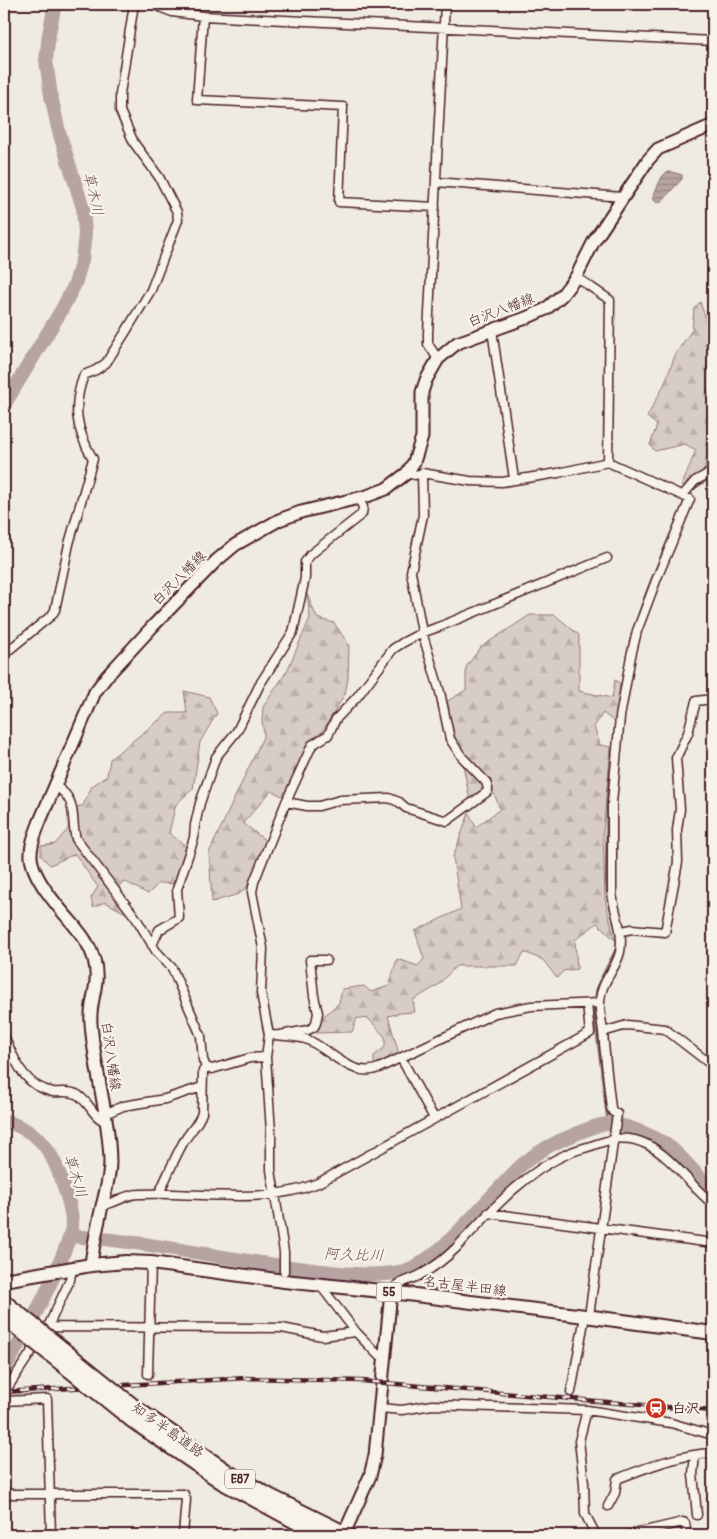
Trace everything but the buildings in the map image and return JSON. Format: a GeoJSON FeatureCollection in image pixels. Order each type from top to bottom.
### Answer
{"type":"FeatureCollection","features":[{"type":"Feature","properties":{"kind":"highway","name":"知多半島道路"},"geometry":{"type":"LineString","coordinates":[[4,1302],[136,1415],[227,1472],[279,1501],[348,1531]]}},
{"type":"Feature","properties":{"kind":"highway","name":"知多半島道路"},"geometry":{"type":"LineString","coordinates":[[4,1316],[222,1481],[266,1507],[321,1535]]}},
{"type":"Feature","properties":{"kind":"main road","name":"白沢八幡線"},"geometry":{"type":"LineString","coordinates":[[91,1265],[110,1163],[106,1119],[90,1020],[97,984],[94,959],[86,941],[59,907],[34,870],[31,857],[35,832],[95,692],[107,676],[153,626],[216,561],[235,546],[279,520],[301,512],[367,496],[386,489],[406,473],[414,462],[422,437],[422,392],[426,380],[438,359],[457,343],[526,318],[546,308],[562,295],[576,277],[594,241],[648,160],[658,149],[713,124]]}},
{"type":"Feature","properties":{"kind":"main road","name":"名古屋半田線"},"geometry":{"type":"LineString","coordinates":[[4,1280],[91,1265],[126,1262],[284,1272],[320,1285],[391,1292],[713,1333]]}},
{"type":"Feature","properties":{"kind":"main road"},"geometry":{"type":"LineString","coordinates":[[348,1531],[373,1467],[391,1292]]}},
{"type":"Feature","properties":{"kind":"street"},"geometry":{"type":"LineString","coordinates":[[4,654],[52,615],[55,610],[70,544],[93,459],[86,447],[77,421],[78,389],[84,374],[96,370],[106,362],[130,325],[150,290],[178,220],[177,212],[159,177],[134,143],[120,111],[120,94],[134,4]]}},
{"type":"Feature","properties":{"kind":"street"},"geometry":{"type":"LineString","coordinates":[[152,4],[172,12],[203,16],[713,41]]}},
{"type":"Feature","properties":{"kind":"street"},"geometry":{"type":"LineString","coordinates":[[438,359],[428,344],[428,333],[445,4]]}},
{"type":"Feature","properties":{"kind":"street"},"geometry":{"type":"LineString","coordinates":[[203,16],[197,100],[343,107],[339,202],[435,207]]}},
{"type":"Feature","properties":{"kind":"street"},"geometry":{"type":"LineString","coordinates":[[436,182],[622,197]]}},
{"type":"Feature","properties":{"kind":"street"},"geometry":{"type":"LineString","coordinates":[[576,277],[610,300],[608,462]]}},
{"type":"Feature","properties":{"kind":"street"},"geometry":{"type":"LineString","coordinates":[[492,330],[514,479]]}},
{"type":"Feature","properties":{"kind":"street"},"geometry":{"type":"LineString","coordinates":[[406,473],[415,475],[422,473],[470,481],[502,482],[558,473],[608,462],[686,497]]}},
{"type":"Feature","properties":{"kind":"street"},"geometry":{"type":"LineString","coordinates":[[571,1392],[587,1316],[602,1228],[617,1117],[617,1114],[611,1108],[599,1003],[603,986],[620,954],[622,931],[613,902],[612,892],[612,803],[620,717],[637,631],[686,497],[695,481],[713,471]]}},
{"type":"Feature","properties":{"kind":"street"},"geometry":{"type":"LineString","coordinates":[[286,802],[303,806],[319,806],[340,800],[385,797],[396,800],[406,808],[447,821],[485,794],[488,789],[486,782],[462,757],[450,739],[440,692],[422,632],[411,572],[423,515],[422,473]]}},
{"type":"Feature","properties":{"kind":"street"},"geometry":{"type":"LineString","coordinates":[[152,945],[159,930],[179,918],[177,889],[194,838],[200,803],[216,757],[237,731],[260,684],[293,632],[305,578],[305,562],[311,554],[362,514],[363,507],[358,498]]}},
{"type":"Feature","properties":{"kind":"street"},"geometry":{"type":"LineString","coordinates":[[284,1272],[284,1252],[271,1170],[271,1132],[266,1057],[269,1036],[261,993],[262,938],[252,892],[254,882],[286,802],[312,745],[328,735],[336,719],[357,697],[393,649],[422,632],[607,558]]}},
{"type":"Feature","properties":{"kind":"street"},"geometry":{"type":"LineString","coordinates":[[622,931],[632,929],[665,932],[678,862],[677,830],[680,809],[676,758],[688,733],[696,701],[713,699]]}},
{"type":"Feature","properties":{"kind":"street"},"geometry":{"type":"LineString","coordinates":[[55,786],[62,790],[73,808],[73,829],[76,839],[136,918],[152,945],[172,968],[201,1036],[203,1060],[206,1067],[212,1069],[250,1058],[266,1057]]}},
{"type":"Feature","properties":{"kind":"street"},"geometry":{"type":"LineString","coordinates":[[269,1036],[308,1030],[314,1027],[318,1013],[310,960],[326,960]]}},
{"type":"Feature","properties":{"kind":"street"},"geometry":{"type":"LineString","coordinates":[[278,1035],[306,1039],[333,1054],[345,1064],[364,1071],[374,1070],[495,1013],[531,1006],[599,1003]]}},
{"type":"Feature","properties":{"kind":"street"},"geometry":{"type":"LineString","coordinates":[[102,1205],[136,1194],[275,1195],[298,1191],[318,1183],[590,1033],[588,1004]]}},
{"type":"Feature","properties":{"kind":"street"},"geometry":{"type":"LineString","coordinates":[[603,1032],[627,1025],[665,1029],[713,1066]]}},
{"type":"Feature","properties":{"kind":"street"},"geometry":{"type":"LineString","coordinates":[[4,1036],[19,1069],[27,1079],[42,1089],[55,1092],[70,1091],[78,1094],[98,1116],[106,1119],[123,1106],[165,1099],[202,1087]]}},
{"type":"Feature","properties":{"kind":"street"},"geometry":{"type":"LineString","coordinates":[[401,1058],[434,1118]]}},
{"type":"Feature","properties":{"kind":"street"},"geometry":{"type":"LineString","coordinates":[[159,1194],[182,1144],[198,1124],[202,1113],[203,1070],[206,1067]]}},
{"type":"Feature","properties":{"kind":"street"},"geometry":{"type":"LineString","coordinates":[[391,1292],[395,1286],[419,1276],[439,1263],[488,1213],[540,1169],[570,1153],[614,1138],[635,1140],[664,1156],[713,1204]]}},
{"type":"Feature","properties":{"kind":"street"},"geometry":{"type":"LineString","coordinates":[[488,1213],[713,1243]]}},
{"type":"Feature","properties":{"kind":"street"},"geometry":{"type":"LineString","coordinates":[[148,1374],[151,1263]]}},
{"type":"Feature","properties":{"kind":"street"},"geometry":{"type":"LineString","coordinates":[[4,1393],[48,1328],[70,1280],[68,1269]]}},
{"type":"Feature","properties":{"kind":"street"},"geometry":{"type":"LineString","coordinates":[[320,1285],[356,1332],[377,1354],[385,1356]]}},
{"type":"Feature","properties":{"kind":"street"},"geometry":{"type":"LineString","coordinates":[[48,1328],[282,1328],[322,1336],[356,1332]]}},
{"type":"Feature","properties":{"kind":"street"},"geometry":{"type":"LineString","coordinates":[[4,1401],[47,1399],[51,1535]]}},
{"type":"Feature","properties":{"kind":"street"},"geometry":{"type":"LineString","coordinates":[[380,1408],[402,1410],[432,1405],[587,1410],[671,1422],[713,1436]]}},
{"type":"Feature","properties":{"kind":"street"},"geometry":{"type":"LineString","coordinates":[[587,1410],[579,1441],[584,1483],[585,1514],[596,1535]]}},
{"type":"Feature","properties":{"kind":"street"},"geometry":{"type":"LineString","coordinates":[[608,1506],[615,1493],[617,1479],[657,1464],[695,1455],[713,1453]]}},
{"type":"Feature","properties":{"kind":"street"},"geometry":{"type":"LineString","coordinates":[[695,1455],[693,1474],[697,1515]]}},
{"type":"Feature","properties":{"kind":"street"},"geometry":{"type":"LineString","coordinates":[[4,1494],[184,1494],[186,1499],[183,1535]]}},
{"type":"Feature","properties":{"kind":"street"},"geometry":{"type":"LineString","coordinates":[[628,1535],[683,1522],[685,1523],[687,1535]]}},
{"type":"Feature","properties":{"kind":"green space"},"geometry":{"type":"Polygon","coordinates":[[[700,302],[713,339],[713,430],[704,472],[686,486],[682,485],[696,450],[685,444],[655,451],[650,445],[657,425],[647,417],[664,385],[676,353],[692,330],[694,309],[700,302]]]}},
{"type":"Feature","properties":{"kind":"green space"},"geometry":{"type":"Polygon","coordinates":[[[307,594],[317,618],[334,623],[349,645],[348,678],[345,694],[322,732],[309,741],[285,797],[271,791],[243,823],[266,841],[247,887],[239,894],[212,902],[209,853],[264,735],[263,707],[287,671],[310,618],[307,594]]]}},
{"type":"Feature","properties":{"kind":"green space"},"geometry":{"type":"Polygon","coordinates":[[[530,615],[555,615],[579,635],[579,691],[612,698],[615,680],[620,683],[616,723],[603,713],[594,727],[600,745],[611,747],[603,833],[605,899],[615,940],[597,923],[575,940],[577,969],[563,971],[557,978],[543,960],[524,952],[517,966],[456,966],[437,986],[413,1000],[415,1012],[388,1016],[399,1054],[374,1066],[374,1056],[385,1047],[385,1037],[369,1019],[357,1018],[352,1032],[315,1033],[324,1016],[339,1003],[342,989],[364,986],[371,992],[389,986],[397,959],[418,966],[424,959],[415,931],[461,909],[453,857],[469,813],[476,827],[500,809],[492,788],[470,801],[460,749],[451,729],[446,702],[466,690],[466,667],[481,647],[530,615]]]}},
{"type":"Feature","properties":{"kind":"green space"},"geometry":{"type":"Polygon","coordinates":[[[184,691],[209,697],[217,713],[200,742],[193,789],[176,804],[169,833],[188,848],[176,884],[159,883],[148,894],[126,882],[121,883],[114,895],[131,916],[105,902],[93,907],[91,898],[98,887],[75,854],[50,865],[41,856],[41,846],[55,844],[68,829],[69,807],[83,806],[92,786],[107,776],[110,759],[168,713],[187,713],[184,691]]]}},
{"type":"Feature","properties":{"kind":"shaded area"},"geometry":{"type":"Polygon","coordinates":[[[667,172],[682,175],[682,179],[661,202],[657,203],[653,199],[653,195],[662,177],[667,172]]]}},
{"type":"Feature","properties":{"kind":"waterway","name":"草木川"},"geometry":{"type":"LineString","coordinates":[[4,405],[61,311],[75,284],[82,260],[85,234],[83,208],[59,132],[46,60],[55,4]]}},
{"type":"Feature","properties":{"kind":"waterway"},"geometry":{"type":"LineString","coordinates":[[692,490],[713,476]]}},
{"type":"Feature","properties":{"kind":"waterway"},"geometry":{"type":"LineString","coordinates":[[624,677],[639,614],[679,515]]}},
{"type":"Feature","properties":{"kind":"waterway"},"geometry":{"type":"LineString","coordinates":[[613,752],[607,793],[606,877],[607,893],[616,930]]}},
{"type":"Feature","properties":{"kind":"waterway"},"geometry":{"type":"LineString","coordinates":[[608,1124],[594,1011],[597,986],[616,949],[617,940]]}},
{"type":"Feature","properties":{"kind":"waterway","name":"阿久比川"},"geometry":{"type":"LineString","coordinates":[[4,1120],[24,1129],[39,1139],[50,1153],[65,1190],[72,1221],[71,1234],[50,1284],[4,1370]]}},
{"type":"Feature","properties":{"kind":"waterway","name":"阿久比川"},"geometry":{"type":"LineString","coordinates":[[70,1236],[127,1242],[336,1273],[388,1274],[400,1272],[415,1266],[448,1242],[510,1176],[535,1155],[562,1140],[604,1124],[614,1124],[629,1128],[662,1142],[676,1153],[713,1191]]}},
{"type":"Feature","properties":{"kind":"railway"},"geometry":{"type":"LineString","coordinates":[[4,1392],[246,1378],[362,1381],[713,1411]]}},
{"type":"Feature","properties":{"kind":"place","name":"白沢"},"geometry":{"type":"Point","coordinates":[656,1408]}}]}
